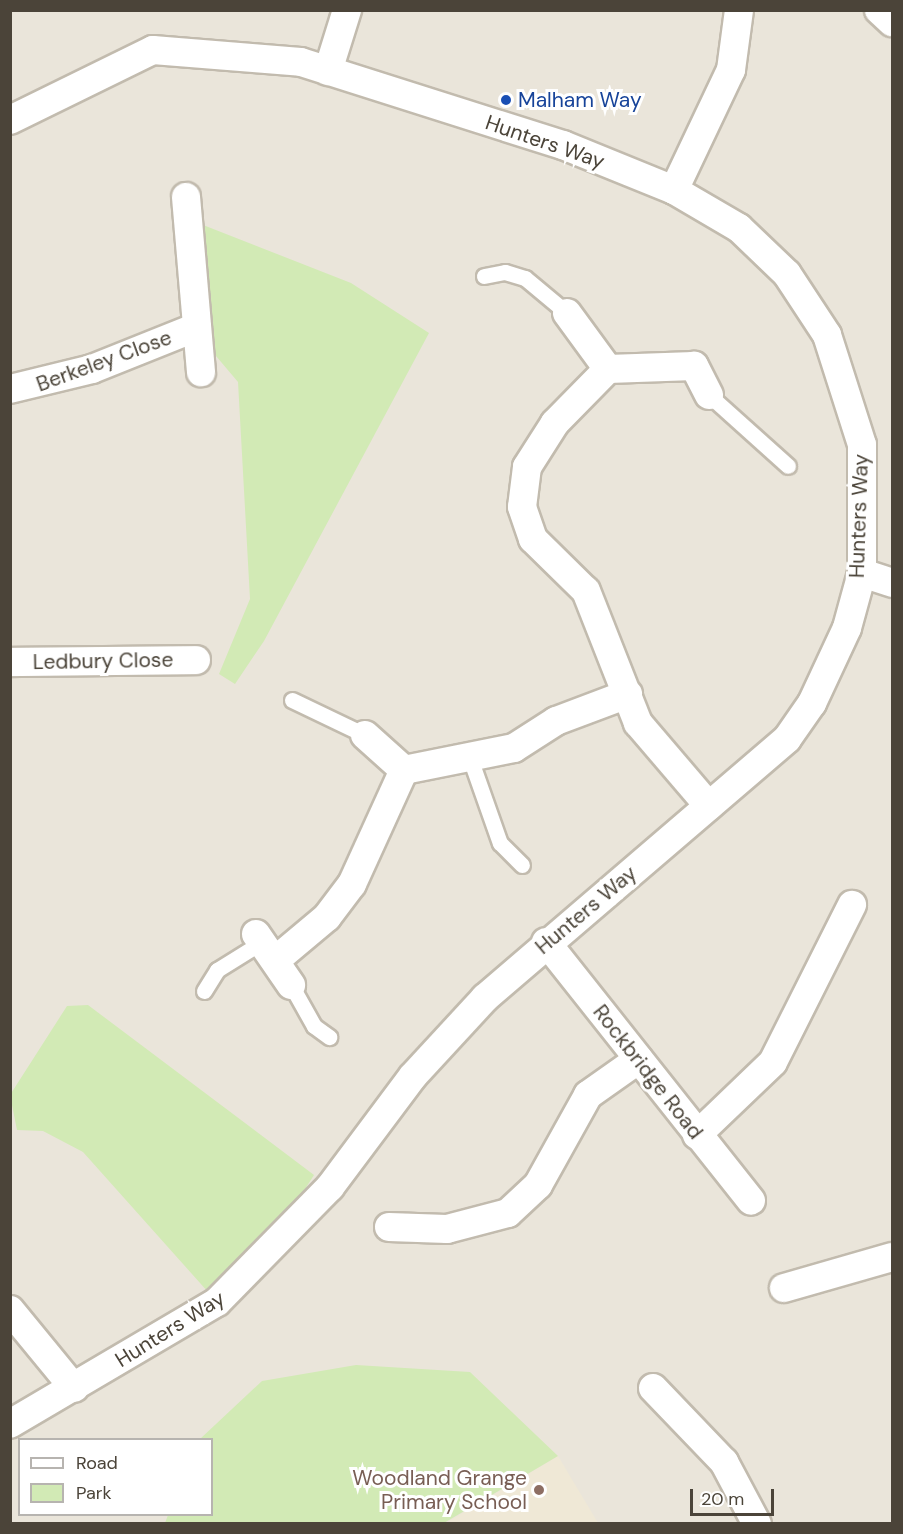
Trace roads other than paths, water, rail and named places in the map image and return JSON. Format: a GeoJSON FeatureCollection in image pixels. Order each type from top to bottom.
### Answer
{"type":"FeatureCollection","features":[{"type":"Feature","properties":{"kind":"street"},"geometry":{"type":"LineString","coordinates":[[328,71],[347,10]]}},
{"type":"Feature","properties":{"kind":"street"},"geometry":{"type":"LineString","coordinates":[[674,190],[731,70],[739,10]]}},
{"type":"Feature","properties":{"kind":"street"},"geometry":{"type":"LineString","coordinates":[[879,10],[892,22]]}},
{"type":"Feature","properties":{"kind":"street","name":"Hunters Way"},"geometry":{"type":"LineString","coordinates":[[10,120],[153,50],[301,62],[563,145],[674,190],[739,228],[787,274],[827,335],[862,446],[862,573],[847,628],[812,703],[787,739],[546,942],[413,1076],[330,1187],[252,1272],[217,1302],[10,1424]]}},
{"type":"Feature","properties":{"kind":"street","name":"Berkeley Close"},"geometry":{"type":"LineString","coordinates":[[186,197],[201,372]]}},
{"type":"Feature","properties":{"kind":"street"},"geometry":{"type":"LineString","coordinates":[[567,313],[608,369]]}},
{"type":"Feature","properties":{"kind":"street","name":"Berkeley Close"},"geometry":{"type":"LineString","coordinates":[[10,389],[92,369],[197,327]]}},
{"type":"Feature","properties":{"kind":"street"},"geometry":{"type":"LineString","coordinates":[[709,395],[694,366],[608,369],[555,423],[527,467],[522,507],[533,539],[586,591],[638,723],[709,806]]}},
{"type":"Feature","properties":{"kind":"street"},"geometry":{"type":"LineString","coordinates":[[862,573],[892,583]]}},
{"type":"Feature","properties":{"kind":"street","name":"Ledbury Close"},"geometry":{"type":"LineString","coordinates":[[10,662],[196,660]]}},
{"type":"Feature","properties":{"kind":"street"},"geometry":{"type":"LineString","coordinates":[[404,770],[514,748],[556,721],[628,694]]}},
{"type":"Feature","properties":{"kind":"street"},"geometry":{"type":"LineString","coordinates":[[365,735],[404,770]]}},
{"type":"Feature","properties":{"kind":"street"},"geometry":{"type":"LineString","coordinates":[[291,985],[265,945],[327,917],[352,884],[404,770]]}},
{"type":"Feature","properties":{"kind":"street"},"geometry":{"type":"LineString","coordinates":[[697,1135],[774,1062],[852,905]]}},
{"type":"Feature","properties":{"kind":"street","name":"Rockbridge Road"},"geometry":{"type":"LineString","coordinates":[[546,942],[751,1201]]}},
{"type":"Feature","properties":{"kind":"street"},"geometry":{"type":"LineString","coordinates":[[389,1227],[447,1229],[508,1213],[538,1185],[588,1095],[639,1059]]}},
{"type":"Feature","properties":{"kind":"street"},"geometry":{"type":"LineString","coordinates":[[784,1288],[892,1257]]}},
{"type":"Feature","properties":{"kind":"street"},"geometry":{"type":"LineString","coordinates":[[10,1310],[74,1388]]}},
{"type":"Feature","properties":{"kind":"street"},"geometry":{"type":"LineString","coordinates":[[653,1388],[724,1462],[757,1524]]}},
{"type":"Feature","properties":{"kind":"lane"},"geometry":{"type":"LineString","coordinates":[[484,276],[505,272],[525,278],[567,313]]}},
{"type":"Feature","properties":{"kind":"lane"},"geometry":{"type":"LineString","coordinates":[[709,395],[788,466]]}},
{"type":"Feature","properties":{"kind":"lane"},"geometry":{"type":"LineString","coordinates":[[292,700],[365,735]]}},
{"type":"Feature","properties":{"kind":"lane"},"geometry":{"type":"LineString","coordinates":[[470,758],[500,843],[522,865]]}},
{"type":"Feature","properties":{"kind":"lane"},"geometry":{"type":"LineString","coordinates":[[204,991],[217,970],[265,945]]}},
{"type":"Feature","properties":{"kind":"lane"},"geometry":{"type":"LineString","coordinates":[[291,985],[314,1026],[329,1037]]}},
{"type":"Feature","properties":{"kind":"place","name":"Malham Way"},"geometry":{"type":"Point","coordinates":[506,100]}},
{"type":"Feature","properties":{"kind":"place","name":"Woodland Grange Primary School"},"geometry":{"type":"Point","coordinates":[539,1490]}}]}
